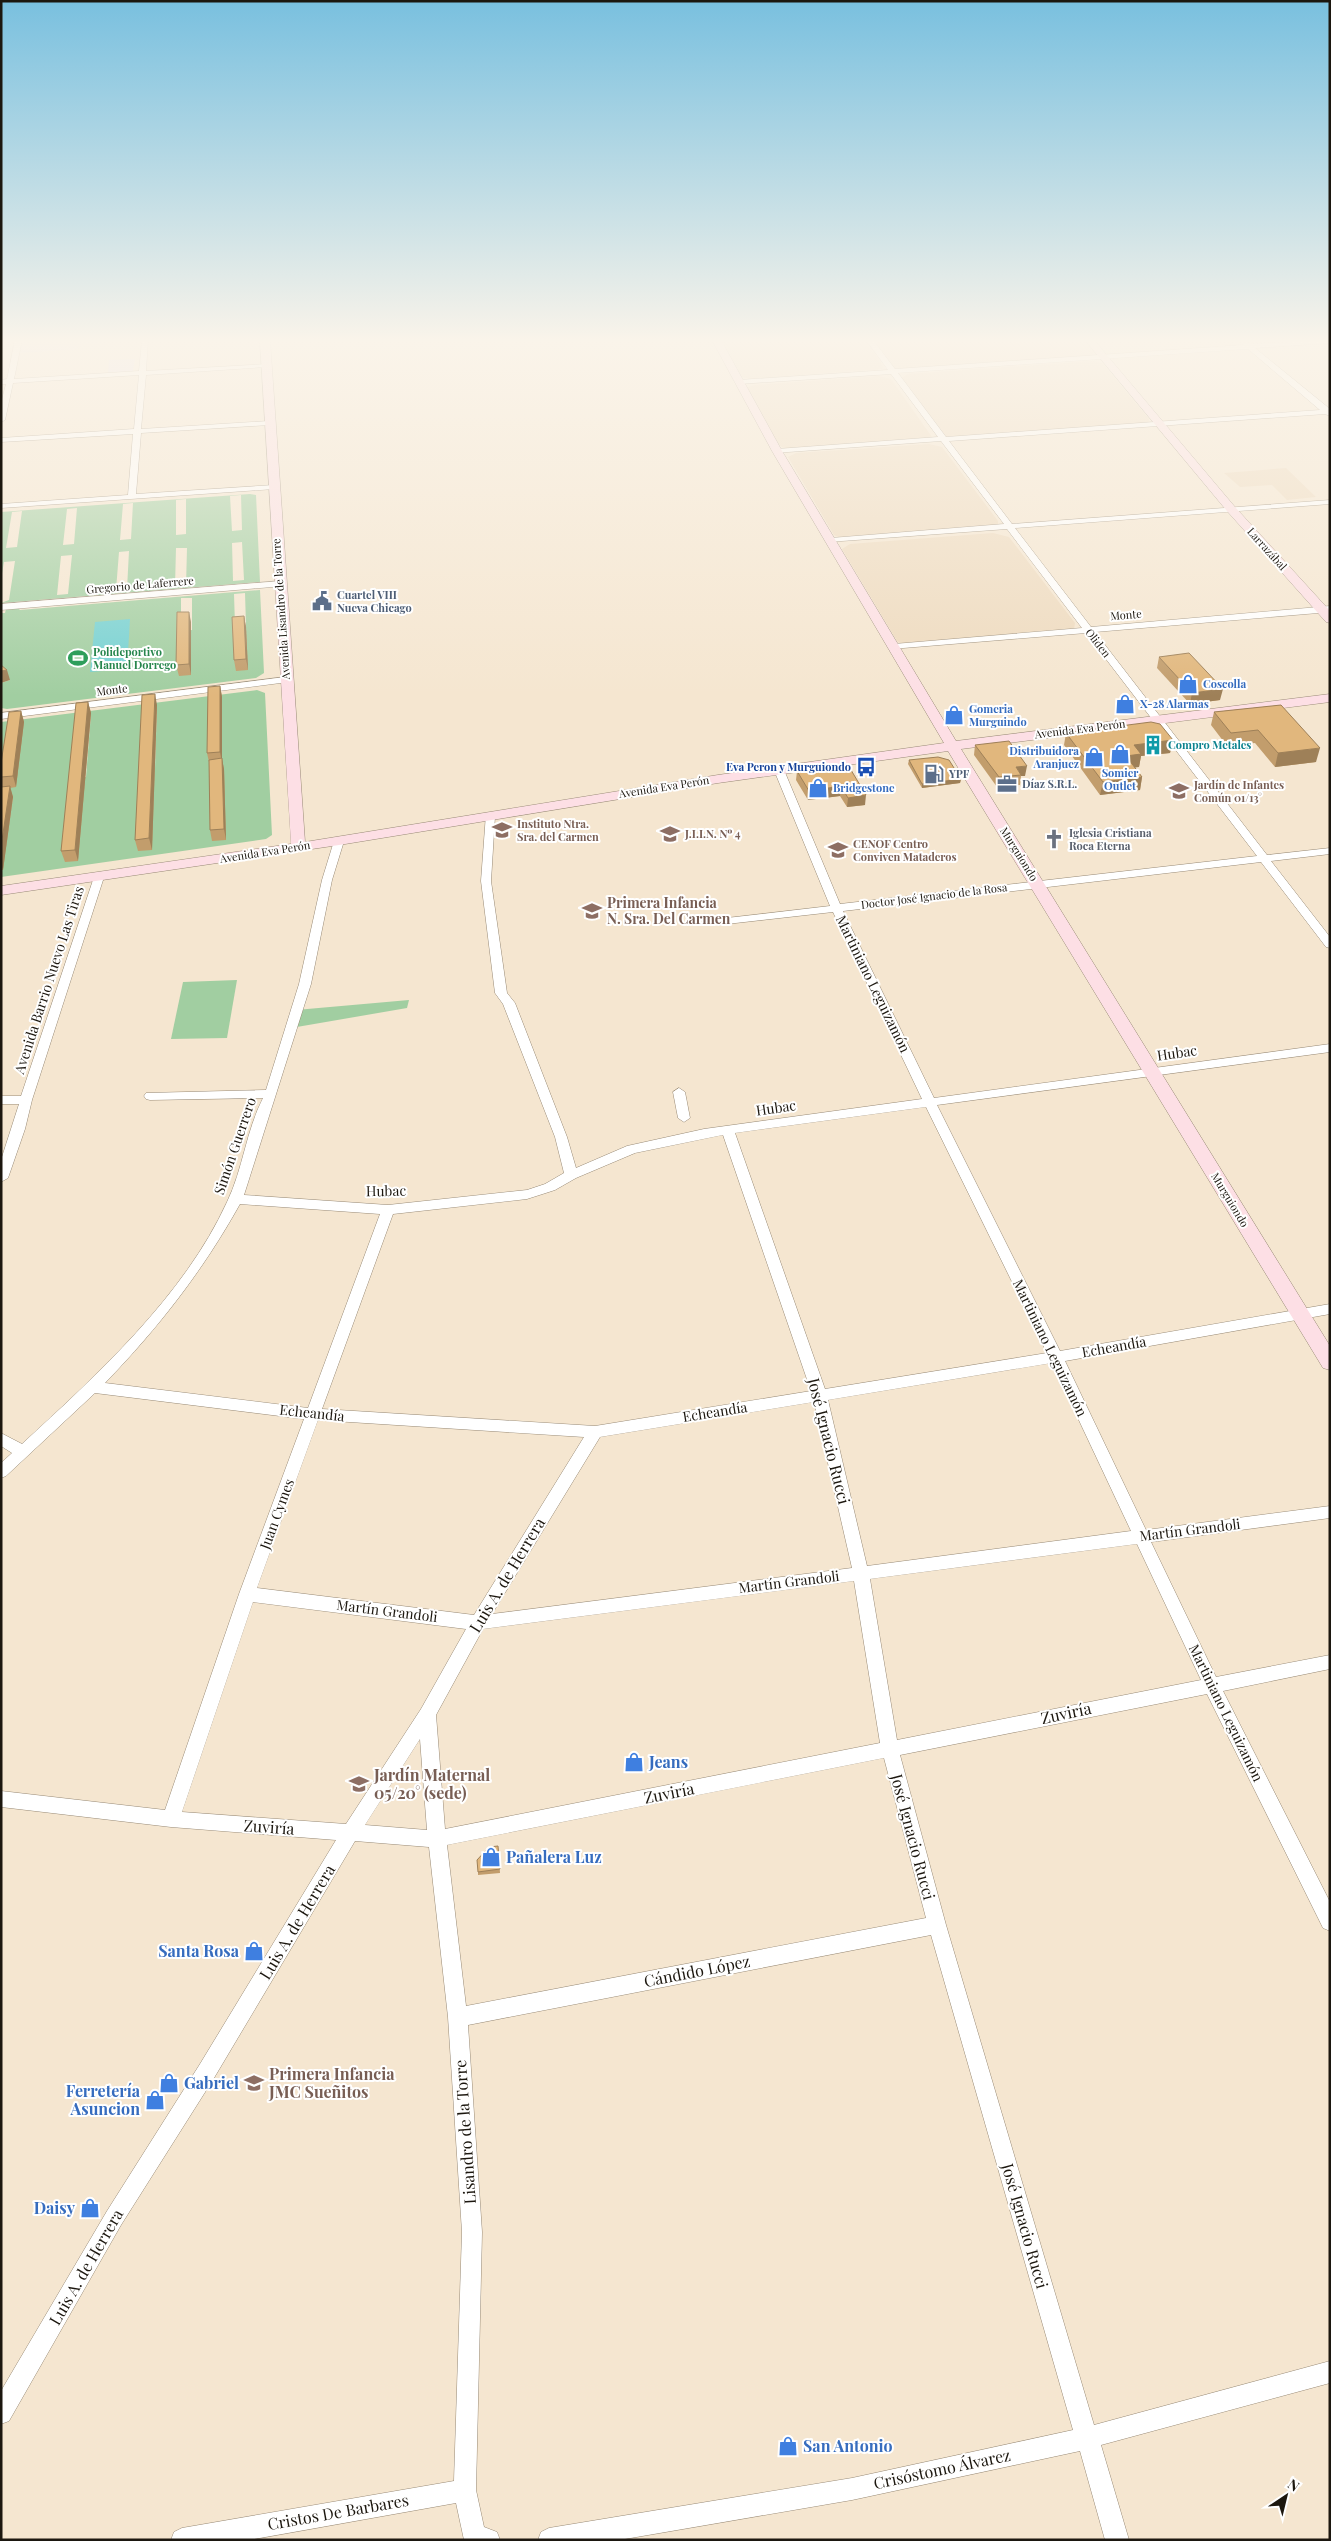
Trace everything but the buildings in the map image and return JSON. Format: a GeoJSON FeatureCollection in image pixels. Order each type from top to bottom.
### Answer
{"type":"FeatureCollection","features":[{"type":"Feature","properties":{"kind":"main road","name":"Avenida Lisandro de la Torre"},"geometry":{"type":"LineString","coordinates":[[286,680],[298,847]]}},
{"type":"Feature","properties":{"kind":"main road","name":"Avenida Eva Perón"},"geometry":{"type":"LineString","coordinates":[[298,847],[778,770],[952,746]]}},
{"type":"Feature","properties":{"kind":"street"},"geometry":{"type":"LineString","coordinates":[[132,497],[135,459]]}},
{"type":"Feature","properties":{"kind":"street","name":"Avenida Lisandro de la Torre"},"geometry":{"type":"LineString","coordinates":[[272,459],[286,680]]}},
{"type":"Feature","properties":{"kind":"street","name":"Murguiondo"},"geometry":{"type":"LineString","coordinates":[[782,459],[952,746],[1330,1363]]}},
{"type":"Feature","properties":{"kind":"street","name":"Oliden"},"geometry":{"type":"LineString","coordinates":[[958,459],[1158,719],[1263,860],[1330,945]]}},
{"type":"Feature","properties":{"kind":"street","name":"Larrazábal"},"geometry":{"type":"LineString","coordinates":[[1188,459],[1231,509],[1327,613]]}},
{"type":"Feature","properties":{"kind":"street"},"geometry":{"type":"LineString","coordinates":[[1,506],[274,487]]}},
{"type":"Feature","properties":{"kind":"street"},"geometry":{"type":"LineString","coordinates":[[831,540],[1330,502]]}},
{"type":"Feature","properties":{"kind":"street","name":"Gregorio de Laferrere"},"geometry":{"type":"LineString","coordinates":[[1,607],[281,584]]}},
{"type":"Feature","properties":{"kind":"street","name":"Monte"},"geometry":{"type":"LineString","coordinates":[[894,647],[1088,630],[1327,613]]}},
{"type":"Feature","properties":{"kind":"street","name":"Monte"},"geometry":{"type":"LineString","coordinates":[[1,716],[286,680]]}},
{"type":"Feature","properties":{"kind":"street","name":"Avenida Eva Perón"},"geometry":{"type":"LineString","coordinates":[[952,746],[1330,698]]}},
{"type":"Feature","properties":{"kind":"street","name":"Martiniano Leguizamón"},"geometry":{"type":"LineString","coordinates":[[778,770],[836,907],[930,1103],[1056,1357],[1211,1684],[1330,1922]]}},
{"type":"Feature","properties":{"kind":"street"},"geometry":{"type":"LineString","coordinates":[[490,816],[486,881],[501,993],[509,1003],[558,1128],[571,1175]]}},
{"type":"Feature","properties":{"kind":"street","name":"Simón Guerrero"},"geometry":{"type":"LineString","coordinates":[[1,1472],[95,1387],[184,1286],[212,1242],[235,1200],[264,1108],[271,1094],[305,984],[327,880],[339,841]]}},
{"type":"Feature","properties":{"kind":"street","name":"Avenida Eva Perón"},"geometry":{"type":"LineString","coordinates":[[1,891],[298,847]]}},
{"type":"Feature","properties":{"kind":"street","name":"Doctor José Ignacio de la Rosa"},"geometry":{"type":"LineString","coordinates":[[718,922],[1330,851]]}},
{"type":"Feature","properties":{"kind":"street","name":"Avenida Barrio Nuevo Las Tiras"},"geometry":{"type":"LineString","coordinates":[[1,1178],[19,1129],[26,1100],[99,877]]}},
{"type":"Feature","properties":{"kind":"street","name":"Hubac"},"geometry":{"type":"LineString","coordinates":[[235,1200],[388,1210],[526,1194],[550,1187],[571,1175],[632,1149],[704,1133],[1330,1048]]}},
{"type":"Feature","properties":{"kind":"street"},"geometry":{"type":"LineString","coordinates":[[679,1092],[684,1118]]}},
{"type":"Feature","properties":{"kind":"street"},"geometry":{"type":"LineString","coordinates":[[150,1096],[271,1094]]}},
{"type":"Feature","properties":{"kind":"street"},"geometry":{"type":"LineString","coordinates":[[1,1100],[26,1100]]}},
{"type":"Feature","properties":{"kind":"street","name":"José Ignacio Rucci"},"geometry":{"type":"LineString","coordinates":[[728,1130],[820,1395],[861,1573],[890,1749],[937,1925],[1117,2540]]}},
{"type":"Feature","properties":{"kind":"street","name":"Juan Cymes"},"geometry":{"type":"LineString","coordinates":[[171,1819],[247,1594],[388,1210]]}},
{"type":"Feature","properties":{"kind":"street","name":"Echeandía"},"geometry":{"type":"LineString","coordinates":[[95,1387],[314,1414],[595,1432],[1056,1357],[1330,1309]]}},
{"type":"Feature","properties":{"kind":"street","name":"Luis A. de Herrera"},"geometry":{"type":"LineString","coordinates":[[1,2413],[114,2218],[212,2063],[350,1833],[427,1714],[478,1623],[595,1432]]}},
{"type":"Feature","properties":{"kind":"street"},"geometry":{"type":"LineString","coordinates":[[1,1439],[23,1452]]}},
{"type":"Feature","properties":{"kind":"street","name":"Martín Grandoli"},"geometry":{"type":"LineString","coordinates":[[247,1594],[478,1623],[1330,1512]]}},
{"type":"Feature","properties":{"kind":"street","name":"Zuviría"},"geometry":{"type":"LineString","coordinates":[[1,1799],[171,1819],[437,1839],[1211,1684],[1330,1662]]}},
{"type":"Feature","properties":{"kind":"street","name":"Lisandro de la Torre"},"geometry":{"type":"LineString","coordinates":[[427,1714],[437,1839],[458,2017],[472,2232],[465,2490],[474,2535],[489,2540]]}},
{"type":"Feature","properties":{"kind":"street","name":"Cándido López"},"geometry":{"type":"LineString","coordinates":[[458,2017],[937,1925]]}},
{"type":"Feature","properties":{"kind":"street","name":"Crisóstomo Álvarez"},"geometry":{"type":"LineString","coordinates":[[549,2540],[852,2489],[1086,2438],[1330,2372]]}},
{"type":"Feature","properties":{"kind":"street","name":"Cristos De Barbares"},"geometry":{"type":"LineString","coordinates":[[182,2540],[465,2490]]}},
{"type":"Feature","properties":{"kind":"shaded area"},"geometry":{"type":"Polygon","coordinates":[[[789,459],[951,459],[998,521],[998,525],[838,537],[834,535],[789,459]]]}},
{"type":"Feature","properties":{"kind":"shaded area"},"geometry":{"type":"Polygon","coordinates":[[[1286,468],[1316,497],[1287,500],[1272,485],[1240,487],[1224,473],[1286,468]]]}},
{"type":"Feature","properties":{"kind":"shaded area"},"geometry":{"type":"Polygon","coordinates":[[[993,533],[1009,537],[1075,623],[1074,629],[901,644],[897,641],[842,549],[850,544],[993,533]]]}},
{"type":"Feature","properties":{"kind":"green space"},"geometry":{"type":"Polygon","coordinates":[[[250,494],[256,495],[260,582],[1,603],[9,600],[15,561],[4,562],[1,579],[1,512],[250,494]],[[241,495],[230,496],[232,531],[242,530],[241,495]],[[186,499],[176,500],[176,535],[186,534],[186,499]],[[133,503],[123,504],[120,540],[131,539],[133,503]],[[77,508],[67,509],[63,545],[74,544],[77,508]],[[22,511],[12,512],[6,548],[17,547],[22,511]],[[242,542],[232,543],[233,581],[244,580],[242,542]],[[176,548],[175,587],[186,586],[187,548],[176,548]],[[129,551],[119,552],[116,590],[127,589],[129,551]],[[72,555],[61,556],[57,595],[68,594],[72,555]]]}},
{"type":"Feature","properties":{"kind":"green space","name":"Polideportivo Manuel Dorrego"},"geometry":{"type":"Polygon","coordinates":[[[260,590],[264,673],[256,678],[7,709],[1,708],[1,683],[10,680],[1,672],[1,613],[5,613],[6,609],[18,608],[20,610],[260,590]],[[245,593],[234,594],[235,626],[246,625],[245,593]],[[181,598],[181,631],[192,630],[192,598],[181,598]]]}},
{"type":"Feature","properties":{"kind":"green space"},"geometry":{"type":"Polygon","coordinates":[[[257,690],[265,693],[272,835],[266,839],[1,877],[13,797],[1,798],[1,722],[257,690]],[[157,705],[142,769],[155,768],[157,705]],[[91,713],[73,779],[86,777],[91,713]]]}},
{"type":"Feature","properties":{"kind":"green space"},"geometry":{"type":"Polygon","coordinates":[[[237,980],[227,1038],[171,1039],[183,982],[237,980]]]}},
{"type":"Feature","properties":{"kind":"green space"},"geometry":{"type":"Polygon","coordinates":[[[409,1000],[407,1008],[291,1028],[296,1010],[409,1000]]]}},
{"type":"Feature","properties":{"kind":"water"},"geometry":{"type":"Polygon","coordinates":[[[130,619],[127,669],[90,672],[95,622],[130,619]]]}},
{"type":"Feature","properties":{"kind":"place","name":"Cuartel VIII Nueva Chicago"},"geometry":{"type":"Point","coordinates":[322,601]}},
{"type":"Feature","properties":{"kind":"place","name":"Polideportivo Manuel Dorrego"},"geometry":{"type":"Point","coordinates":[78,658]}},
{"type":"Feature","properties":{"kind":"place","name":"Coscolla"},"geometry":{"type":"Point","coordinates":[1188,684]}},
{"type":"Feature","properties":{"kind":"place","name":"X-28 Alarmas"},"geometry":{"type":"Point","coordinates":[1125,704]}},
{"type":"Feature","properties":{"kind":"place","name":"Gomeria Murguindo"},"geometry":{"type":"Point","coordinates":[954,715]}},
{"type":"Feature","properties":{"kind":"place","name":"Compro Metales"},"geometry":{"type":"Point","coordinates":[1153,745]}},
{"type":"Feature","properties":{"kind":"place","name":"Somier Outlet"},"geometry":{"type":"Point","coordinates":[1120,754]}},
{"type":"Feature","properties":{"kind":"place","name":"Distribuidora Aranjuez"},"geometry":{"type":"Point","coordinates":[1094,757]}},
{"type":"Feature","properties":{"kind":"place","name":"Eva Peron y Murguiondo"},"geometry":{"type":"Point","coordinates":[866,767]}},
{"type":"Feature","properties":{"kind":"place","name":"YPF"},"geometry":{"type":"Point","coordinates":[934,774]}},
{"type":"Feature","properties":{"kind":"place","name":"Díaz S.R.L."},"geometry":{"type":"Point","coordinates":[1007,784]}},
{"type":"Feature","properties":{"kind":"place","name":"Bridgestone"},"geometry":{"type":"Point","coordinates":[818,788]}},
{"type":"Feature","properties":{"kind":"place","name":"Jardín de Infantes Común 01/13°"},"geometry":{"type":"Point","coordinates":[1179,791]}},
{"type":"Feature","properties":{"kind":"place","name":"Instituto Ntra. Sra. del Carmen"},"geometry":{"type":"Point","coordinates":[502,830]}},
{"type":"Feature","properties":{"kind":"place","name":"J.I.I.N. Nº 4"},"geometry":{"type":"Point","coordinates":[670,834]}},
{"type":"Feature","properties":{"kind":"place","name":"Iglesia Cristiana Roca Eterna"},"geometry":{"type":"Point","coordinates":[1054,839]}},
{"type":"Feature","properties":{"kind":"place","name":"CENOF Centro Conviven Mataderos"},"geometry":{"type":"Point","coordinates":[838,850]}},
{"type":"Feature","properties":{"kind":"place","name":"Primera Infancia N. Sra. Del Carmen"},"geometry":{"type":"Point","coordinates":[592,911]}},
{"type":"Feature","properties":{"kind":"place","name":"Jeans"},"geometry":{"type":"Point","coordinates":[634,1762]}},
{"type":"Feature","properties":{"kind":"place","name":"Jardín Maternal 05/20° (sede)"},"geometry":{"type":"Point","coordinates":[359,1784]}},
{"type":"Feature","properties":{"kind":"place","name":"Pañalera Luz"},"geometry":{"type":"Point","coordinates":[491,1857]}},
{"type":"Feature","properties":{"kind":"place","name":"Santa Rosa"},"geometry":{"type":"Point","coordinates":[254,1951]}},
{"type":"Feature","properties":{"kind":"place","name":"Gabriel"},"geometry":{"type":"Point","coordinates":[169,2083]}},
{"type":"Feature","properties":{"kind":"place","name":"Primera Infancia JMC Sueñitos"},"geometry":{"type":"Point","coordinates":[254,2083]}},
{"type":"Feature","properties":{"kind":"place","name":"Ferretería Asuncion"},"geometry":{"type":"Point","coordinates":[155,2100]}},
{"type":"Feature","properties":{"kind":"place","name":"Daisy"},"geometry":{"type":"Point","coordinates":[90,2208]}},
{"type":"Feature","properties":{"kind":"place","name":"San Antonio"},"geometry":{"type":"Point","coordinates":[788,2446]}}]}
